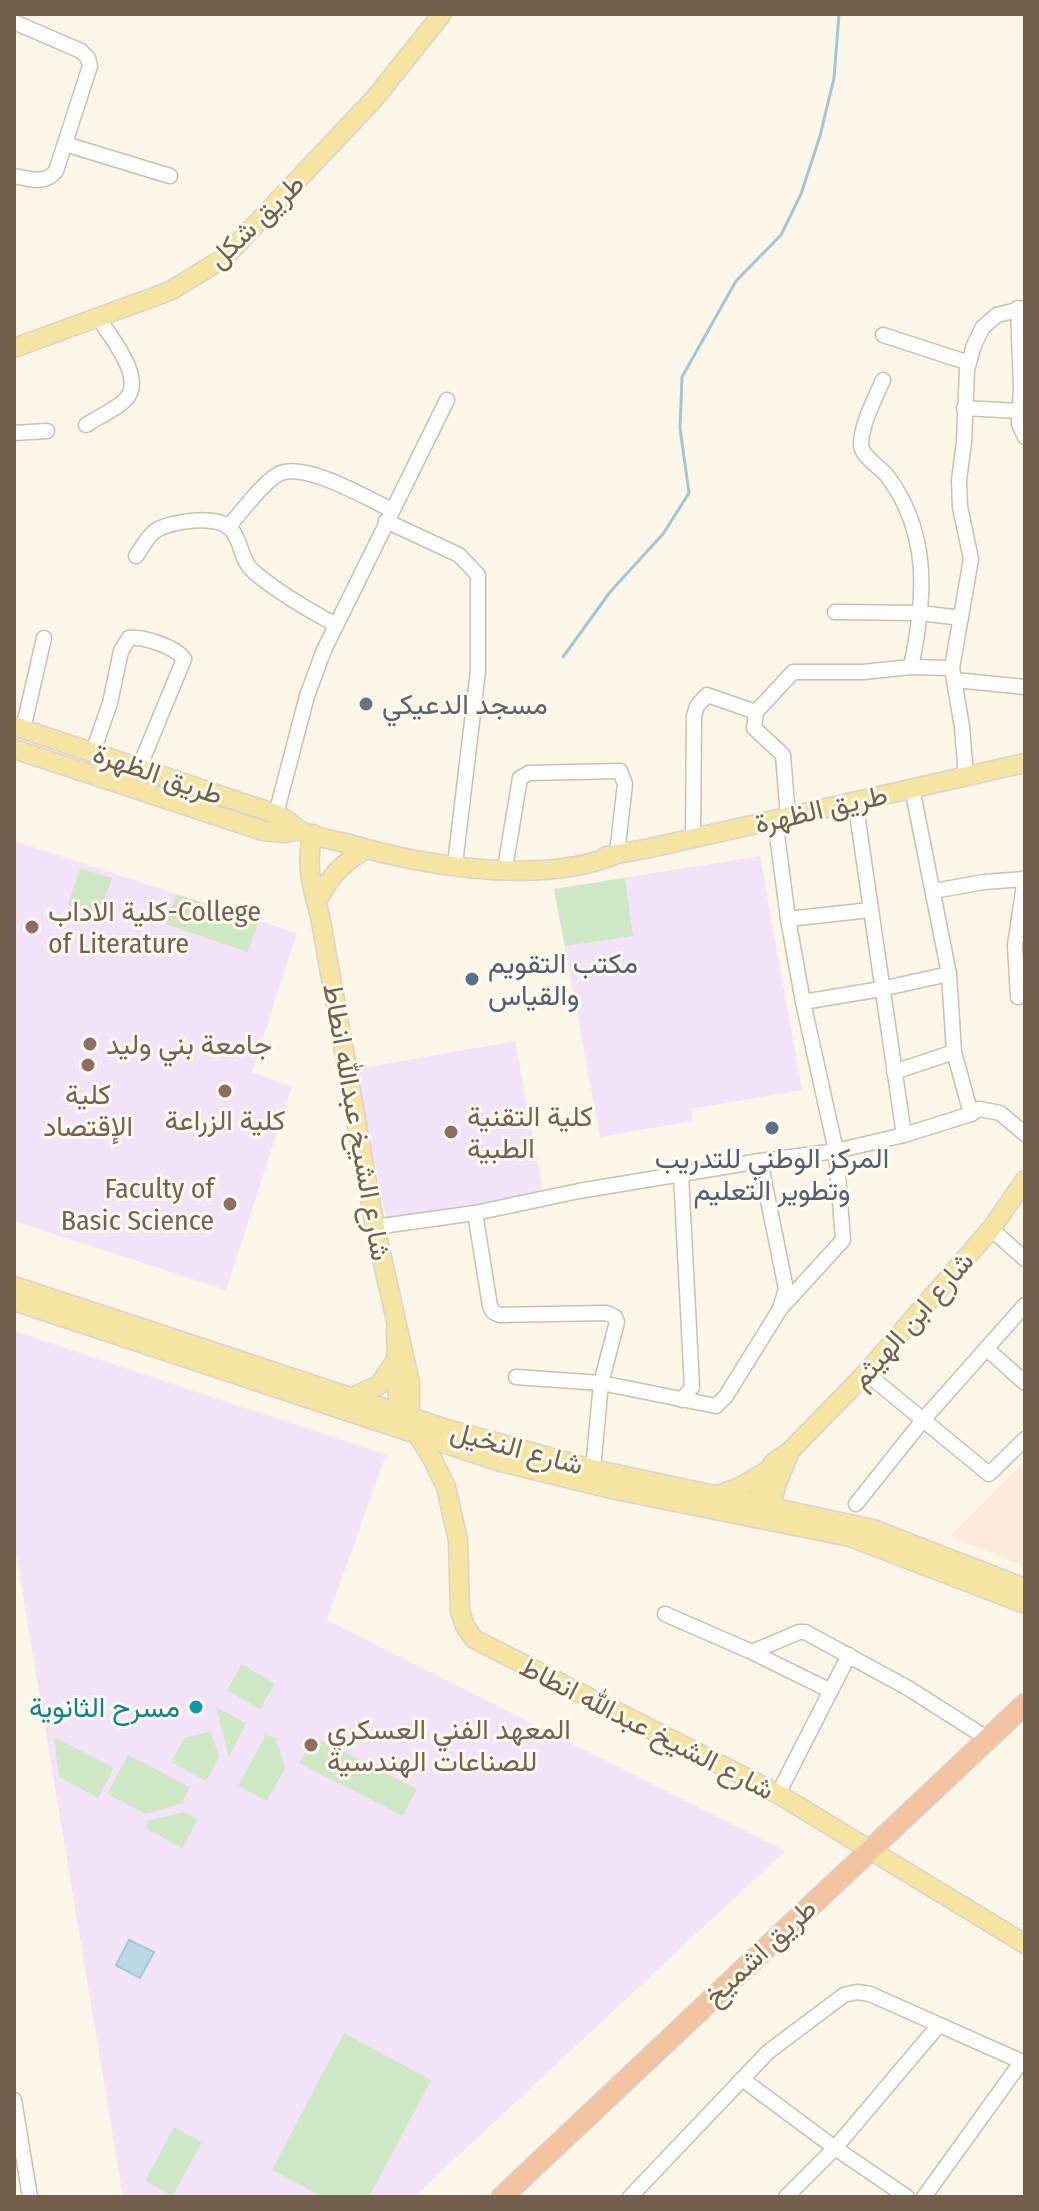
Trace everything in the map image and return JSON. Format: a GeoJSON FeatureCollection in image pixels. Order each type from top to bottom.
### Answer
{"type":"FeatureCollection","features":[{"type":"Feature","properties":{"kind":"highway","name":"طريق اشميخ"},"geometry":{"type":"LineString","coordinates":[[502,2197],[1023,1705]]}},
{"type":"Feature","properties":{"kind":"main road","name":"طريق شكل"},"geometry":{"type":"LineString","coordinates":[[14,348],[170,291],[224,258],[374,99],[442,14]]}},
{"type":"Feature","properties":{"kind":"main road","name":"طريق الظهرة"},"geometry":{"type":"LineString","coordinates":[[19,728],[276,814],[306,832],[367,849],[490,870],[592,864],[617,854]]}},
{"type":"Feature","properties":{"kind":"main road","name":"طريق الظهرة"},"geometry":{"type":"LineString","coordinates":[[14,749],[263,831],[278,834],[306,832]]}},
{"type":"Feature","properties":{"kind":"main road","name":"طريق الظهرة"},"geometry":{"type":"LineString","coordinates":[[461,865],[562,861],[617,854],[1025,763]]}},
{"type":"Feature","properties":{"kind":"main road","name":"شارع الشيخ عبدالله انطاط"},"geometry":{"type":"LineString","coordinates":[[306,832],[310,873],[375,1227],[411,1391],[410,1404],[398,1420]]}},
{"type":"Feature","properties":{"kind":"main road","name":"شارع الشيخ عبدالله انطاط"},"geometry":{"type":"LineString","coordinates":[[306,832],[318,855],[320,916]]}},
{"type":"Feature","properties":{"kind":"main road"},"geometry":{"type":"LineString","coordinates":[[278,834],[310,873]]}},
{"type":"Feature","properties":{"kind":"main road"},"geometry":{"type":"LineString","coordinates":[[320,896],[336,871],[367,849]]}},
{"type":"Feature","properties":{"kind":"main road","name":"شارع ابن الهيثم"},"geometry":{"type":"LineString","coordinates":[[780,1464],[866,1373],[991,1229],[1025,1180]]}},
{"type":"Feature","properties":{"kind":"main road","name":"شارع النخيل"},"geometry":{"type":"LineString","coordinates":[[14,1286],[352,1397],[398,1420],[414,1433],[554,1476],[762,1511],[805,1512],[843,1520],[902,1538],[1025,1588]]}},
{"type":"Feature","properties":{"kind":"main road","name":"شارع النخيل"},"geometry":{"type":"LineString","coordinates":[[14,1301],[398,1420],[444,1428],[593,1469],[717,1495],[872,1544],[1025,1604]]}},
{"type":"Feature","properties":{"kind":"main road","name":"شارع الشيخ عبدالله انطاط"},"geometry":{"type":"LineString","coordinates":[[396,1329],[398,1420]]}},
{"type":"Feature","properties":{"kind":"main road"},"geometry":{"type":"LineString","coordinates":[[352,1397],[379,1385],[396,1360]]}},
{"type":"Feature","properties":{"kind":"main road"},"geometry":{"type":"LineString","coordinates":[[411,1391],[423,1413],[444,1428]]}},
{"type":"Feature","properties":{"kind":"main road","name":"شارع الشيخ عبدالله انطاط"},"geometry":{"type":"LineString","coordinates":[[414,1433],[440,1472],[451,1502],[458,1540],[460,1611],[474,1639],[778,1794],[1025,1944]]}},
{"type":"Feature","properties":{"kind":"main road"},"geometry":{"type":"LineString","coordinates":[[717,1495],[738,1488],[780,1464]]}},
{"type":"Feature","properties":{"kind":"main road"},"geometry":{"type":"LineString","coordinates":[[762,1511],[780,1464]]}},
{"type":"Feature","properties":{"kind":"main road"},"geometry":{"type":"LineString","coordinates":[[780,1464],[788,1493],[805,1512]]}},
{"type":"Feature","properties":{"kind":"street"},"geometry":{"type":"LineString","coordinates":[[14,22],[81,51],[88,58],[90,66],[56,171],[50,178],[41,181],[14,176]]}},
{"type":"Feature","properties":{"kind":"street"},"geometry":{"type":"LineString","coordinates":[[65,144],[170,176]]}},
{"type":"Feature","properties":{"kind":"street"},"geometry":{"type":"LineString","coordinates":[[966,776],[954,674],[971,559],[960,507],[969,363],[983,327],[997,315],[1021,308],[1019,424],[1025,437]]}},
{"type":"Feature","properties":{"kind":"street"},"geometry":{"type":"LineString","coordinates":[[86,425],[125,401],[132,385],[132,373],[98,317]]}},
{"type":"Feature","properties":{"kind":"street"},"geometry":{"type":"LineString","coordinates":[[883,335],[969,363]]}},
{"type":"Feature","properties":{"kind":"street"},"geometry":{"type":"LineString","coordinates":[[883,380],[861,446],[863,452],[887,475],[904,502],[920,544],[921,613],[911,667]]}},
{"type":"Feature","properties":{"kind":"street"},"geometry":{"type":"LineString","coordinates":[[276,814],[307,696],[336,625],[447,400]]}},
{"type":"Feature","properties":{"kind":"street"},"geometry":{"type":"LineString","coordinates":[[964,408],[1019,411]]}},
{"type":"Feature","properties":{"kind":"street"},"geometry":{"type":"LineString","coordinates":[[14,433],[47,431]]}},
{"type":"Feature","properties":{"kind":"street"},"geometry":{"type":"LineString","coordinates":[[228,527],[272,479],[283,472],[294,471],[319,476],[459,555],[478,575],[478,671],[461,865]]}},
{"type":"Feature","properties":{"kind":"street"},"geometry":{"type":"LineString","coordinates":[[136,556],[148,537],[159,529],[200,520],[217,522],[228,527],[250,568],[282,594],[336,625]]}},
{"type":"Feature","properties":{"kind":"street"},"geometry":{"type":"LineString","coordinates":[[835,612],[921,613],[961,618]]}},
{"type":"Feature","properties":{"kind":"street"},"geometry":{"type":"LineString","coordinates":[[93,752],[110,703],[121,651],[129,638],[139,637],[177,651],[184,659],[139,768]]}},
{"type":"Feature","properties":{"kind":"street"},"geometry":{"type":"LineString","coordinates":[[19,728],[44,638]]}},
{"type":"Feature","properties":{"kind":"street"},"geometry":{"type":"LineString","coordinates":[[516,1377],[601,1383],[716,1406],[780,1309],[843,1240],[836,1151],[788,919],[781,818],[783,755],[754,728],[756,712],[793,672],[863,672],[911,667],[1025,687]]}},
{"type":"Feature","properties":{"kind":"street"},"geometry":{"type":"LineString","coordinates":[[693,838],[691,797],[697,706],[707,695],[756,712]]}},
{"type":"Feature","properties":{"kind":"street"},"geometry":{"type":"LineString","coordinates":[[506,862],[515,794],[520,778],[529,773],[620,771],[625,784],[617,854]]}},
{"type":"Feature","properties":{"kind":"street"},"geometry":{"type":"LineString","coordinates":[[912,788],[949,974],[954,1052],[971,1114]]}},
{"type":"Feature","properties":{"kind":"street"},"geometry":{"type":"LineString","coordinates":[[855,800],[904,1135]]}},
{"type":"Feature","properties":{"kind":"street"},"geometry":{"type":"LineString","coordinates":[[934,891],[1025,879],[1015,945],[1018,997]]}},
{"type":"Feature","properties":{"kind":"street"},"geometry":{"type":"LineString","coordinates":[[788,919],[870,910]]}},
{"type":"Feature","properties":{"kind":"street"},"geometry":{"type":"LineString","coordinates":[[803,1002],[949,974]]}},
{"type":"Feature","properties":{"kind":"street"},"geometry":{"type":"LineString","coordinates":[[894,1072],[954,1052]]}},
{"type":"Feature","properties":{"kind":"street"},"geometry":{"type":"LineString","coordinates":[[375,1227],[475,1213],[579,1191],[760,1161],[836,1151],[904,1135],[979,1109],[991,1109],[1025,1134]]}},
{"type":"Feature","properties":{"kind":"street"},"geometry":{"type":"LineString","coordinates":[[760,1161],[786,1289],[780,1309]]}},
{"type":"Feature","properties":{"kind":"street"},"geometry":{"type":"LineString","coordinates":[[681,1175],[692,1387],[682,1400]]}},
{"type":"Feature","properties":{"kind":"street"},"geometry":{"type":"LineString","coordinates":[[475,1213],[493,1312],[500,1315],[607,1313],[615,1317],[617,1322],[601,1383],[593,1469]]}},
{"type":"Feature","properties":{"kind":"street"},"geometry":{"type":"LineString","coordinates":[[991,1229],[1025,1259]]}},
{"type":"Feature","properties":{"kind":"street"},"geometry":{"type":"LineString","coordinates":[[856,1504],[923,1420],[1025,1305]]}},
{"type":"Feature","properties":{"kind":"street"},"geometry":{"type":"LineString","coordinates":[[987,1349],[1025,1383]]}},
{"type":"Feature","properties":{"kind":"street"},"geometry":{"type":"LineString","coordinates":[[866,1373],[989,1474],[1025,1439]]}},
{"type":"Feature","properties":{"kind":"street"},"geometry":{"type":"LineString","coordinates":[[665,1614],[831,1691]]}},
{"type":"Feature","properties":{"kind":"street"},"geometry":{"type":"LineString","coordinates":[[752,1652],[802,1631],[908,1688],[988,1739]]}},
{"type":"Feature","properties":{"kind":"street"},"geometry":{"type":"LineString","coordinates":[[778,1794],[849,1655]]}},
{"type":"Feature","properties":{"kind":"street"},"geometry":{"type":"LineString","coordinates":[[630,2197],[768,2052],[844,1995],[857,1992],[870,1994],[1024,2062],[924,2197]]}},
{"type":"Feature","properties":{"kind":"street"},"geometry":{"type":"LineString","coordinates":[[786,2197],[835,2148],[939,2025]]}},
{"type":"Feature","properties":{"kind":"street"},"geometry":{"type":"LineString","coordinates":[[742,2079],[907,2197]]}},
{"type":"Feature","properties":{"kind":"street"},"geometry":{"type":"LineString","coordinates":[[14,2100],[18,2149],[30,2197]]}},
{"type":"Feature","properties":{"kind":"shaded area","name":"جامعة بني وليد"},"geometry":{"type":"Polygon","coordinates":[[[14,841],[297,933],[252,1072],[292,1086],[226,1290],[14,1221],[14,841]]]}},
{"type":"Feature","properties":{"kind":"shaded area"},"geometry":{"type":"Polygon","coordinates":[[[760,856],[802,1090],[691,1109],[692,1121],[600,1137],[554,889],[760,856]]]}},
{"type":"Feature","properties":{"kind":"shaded area","name":"كلية التقنية الطبية"},"geometry":{"type":"Polygon","coordinates":[[[515,1041],[544,1196],[386,1218],[356,1069],[515,1041]]]}},
{"type":"Feature","properties":{"kind":"shaded area","name":"المعهد الفني العسكري للصناعات الهندسية"},"geometry":{"type":"Polygon","coordinates":[[[14,1331],[386,1455],[327,1620],[785,1851],[414,2197],[123,2197],[14,1540],[14,1331]]]}},
{"type":"Feature","properties":{"kind":"shaded area"},"geometry":{"type":"Polygon","coordinates":[[[1025,1461],[1025,1567],[950,1536],[1025,1461]]]}},
{"type":"Feature","properties":{"kind":"green space"},"geometry":{"type":"Polygon","coordinates":[[[80,868],[112,878],[99,916],[68,905],[80,868]]]}},
{"type":"Feature","properties":{"kind":"green space"},"geometry":{"type":"Polygon","coordinates":[[[625,878],[633,936],[565,946],[554,889],[625,878]]]}},
{"type":"Feature","properties":{"kind":"green space"},"geometry":{"type":"Polygon","coordinates":[[[176,894],[259,921],[248,952],[166,924],[176,894]]]}},
{"type":"Feature","properties":{"kind":"green space"},"geometry":{"type":"Polygon","coordinates":[[[242,1664],[275,1684],[260,1709],[227,1690],[242,1664]]]}},
{"type":"Feature","properties":{"kind":"green space"},"geometry":{"type":"Polygon","coordinates":[[[216,1707],[246,1723],[229,1758],[216,1707]]]}},
{"type":"Feature","properties":{"kind":"green space"},"geometry":{"type":"Polygon","coordinates":[[[211,1731],[219,1757],[206,1781],[171,1762],[184,1738],[211,1731]]]}},
{"type":"Feature","properties":{"kind":"green space"},"geometry":{"type":"Polygon","coordinates":[[[266,1734],[276,1739],[285,1768],[267,1801],[238,1786],[266,1734]]]}},
{"type":"Feature","properties":{"kind":"green space"},"geometry":{"type":"Polygon","coordinates":[[[313,1736],[417,1789],[403,1816],[299,1763],[313,1736]]]}},
{"type":"Feature","properties":{"kind":"green space"},"geometry":{"type":"Polygon","coordinates":[[[54,1737],[114,1768],[98,1798],[59,1777],[54,1737]]]}},
{"type":"Feature","properties":{"kind":"green space"},"geometry":{"type":"Polygon","coordinates":[[[128,1755],[190,1787],[182,1803],[146,1814],[107,1794],[128,1755]]]}},
{"type":"Feature","properties":{"kind":"green space"},"geometry":{"type":"Polygon","coordinates":[[[185,1812],[198,1819],[182,1848],[145,1828],[149,1820],[185,1812]]]}},
{"type":"Feature","properties":{"kind":"green space"},"geometry":{"type":"Polygon","coordinates":[[[344,2033],[431,2080],[369,2197],[323,2197],[272,2170],[344,2033]]]}},
{"type":"Feature","properties":{"kind":"green space"},"geometry":{"type":"Polygon","coordinates":[[[174,2127],[202,2142],[173,2196],[145,2181],[174,2127]]]}},
{"type":"Feature","properties":{"kind":"water"},"geometry":{"type":"Polygon","coordinates":[[[129,1940],[154,1952],[140,1978],[116,1965],[129,1940]]]}},
{"type":"Feature","properties":{"kind":"waterway"},"geometry":{"type":"LineString","coordinates":[[563,657],[610,592],[663,534],[689,493],[680,428],[682,377],[736,281],[781,235],[801,194],[820,136],[834,78],[839,14]]}},
{"type":"Feature","properties":{"kind":"place","name":"مسجد الدعيكي"},"geometry":{"type":"Point","coordinates":[366,704]}},
{"type":"Feature","properties":{"kind":"place","name":"كلية الاداب-College of Literature"},"geometry":{"type":"Point","coordinates":[32,927]}},
{"type":"Feature","properties":{"kind":"place","name":"مكتب التقويم والقياس"},"geometry":{"type":"Point","coordinates":[472,979]}},
{"type":"Feature","properties":{"kind":"place","name":"جامعة بني وليد"},"geometry":{"type":"Point","coordinates":[90,1044]}},
{"type":"Feature","properties":{"kind":"place","name":"كلية الإقتصاد"},"geometry":{"type":"Point","coordinates":[88,1065]}},
{"type":"Feature","properties":{"kind":"place","name":"كلية الزراعة"},"geometry":{"type":"Point","coordinates":[225,1091]}},
{"type":"Feature","properties":{"kind":"place","name":"المركز الوطني للتدريب وتطوير التعليم"},"geometry":{"type":"Point","coordinates":[772,1128]}},
{"type":"Feature","properties":{"kind":"place","name":"كلية التقنية الطبية"},"geometry":{"type":"Point","coordinates":[451,1132]}},
{"type":"Feature","properties":{"kind":"place","name":"Faculty of Basic Science"},"geometry":{"type":"Point","coordinates":[230,1204]}},
{"type":"Feature","properties":{"kind":"place","name":"مسرح الثانوية"},"geometry":{"type":"Point","coordinates":[196,1707]}},
{"type":"Feature","properties":{"kind":"place","name":"المعهد الفني العسكري للصناعات الهندسية"},"geometry":{"type":"Point","coordinates":[311,1745]}}]}
